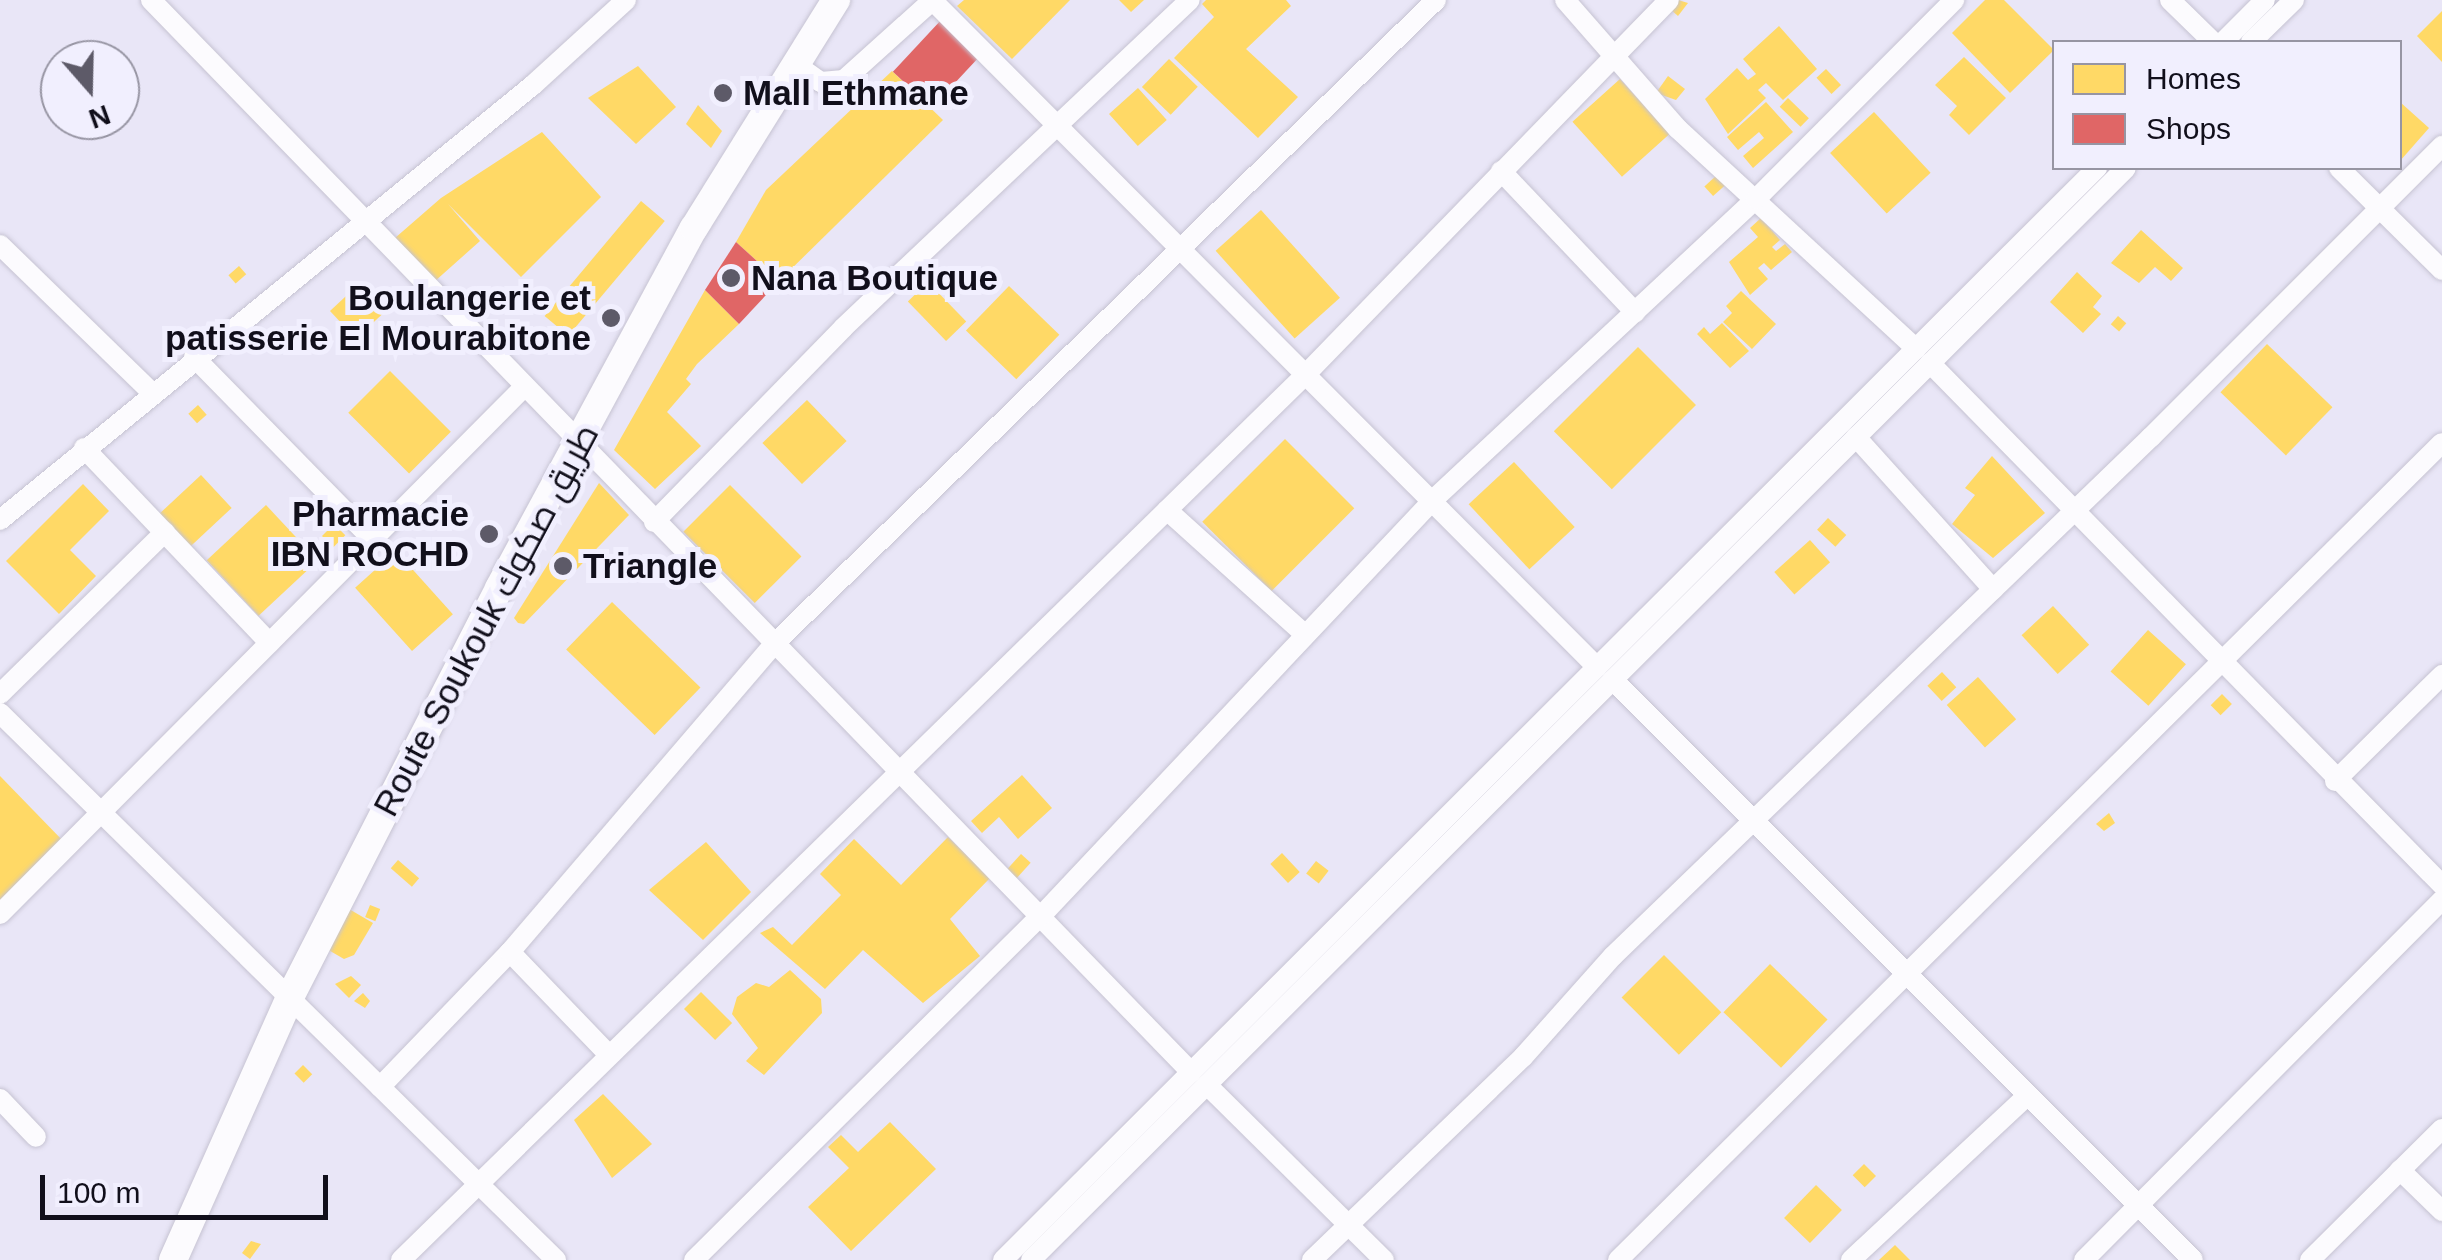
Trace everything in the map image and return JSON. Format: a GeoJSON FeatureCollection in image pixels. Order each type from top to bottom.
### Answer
{"type":"FeatureCollection","features":[{"type":"Feature","properties":{"kind":"street"},"geometry":{"type":"LineString","coordinates":[[150,0],[362,224],[897,773],[1384,1260]]}},
{"type":"Feature","properties":{"kind":"street"},"geometry":{"type":"LineString","coordinates":[[0,520],[194,356],[362,224],[626,0]]}},
{"type":"Feature","properties":{"kind":"street","name":"Route Soukouk طريق صكوك"},"geometry":{"type":"LineString","coordinates":[[173,1260],[290,999],[418,742],[694,228],[836,0]]}},
{"type":"Feature","properties":{"kind":"street"},"geometry":{"type":"LineString","coordinates":[[796,64],[822,82],[844,80],[932,0],[1062,125],[2193,1260]]}},
{"type":"Feature","properties":{"kind":"street"},"geometry":{"type":"LineString","coordinates":[[654,522],[843,328],[1190,0]]}},
{"type":"Feature","properties":{"kind":"street"},"geometry":{"type":"LineString","coordinates":[[380,1087],[510,952],[773,645],[1186,249],[1436,0]]}},
{"type":"Feature","properties":{"kind":"street"},"geometry":{"type":"LineString","coordinates":[[1566,0],[1678,129],[1923,356],[2073,512],[2225,658],[2335,781],[2442,886]]}},
{"type":"Feature","properties":{"kind":"street"},"geometry":{"type":"LineString","coordinates":[[401,1260],[1308,372],[1669,0]]}},
{"type":"Feature","properties":{"kind":"street"},"geometry":{"type":"LineString","coordinates":[[694,1260],[1041,916],[1303,633],[1434,499],[1756,199],[1954,0]]}},
{"type":"Feature","properties":{"kind":"street"},"geometry":{"type":"LineString","coordinates":[[2170,0],[2211,40]]}},
{"type":"Feature","properties":{"kind":"street"},"geometry":{"type":"LineString","coordinates":[[2225,40],[2265,0]]}},
{"type":"Feature","properties":{"kind":"street"},"geometry":{"type":"LineString","coordinates":[[2254,40],[2294,0]]}},
{"type":"Feature","properties":{"kind":"street"},"geometry":{"type":"LineString","coordinates":[[1312,1260],[1755,818],[2382,210],[2442,146]]}},
{"type":"Feature","properties":{"kind":"street"},"geometry":{"type":"LineString","coordinates":[[1605,673],[1856,437],[1923,356],[2096,170]]}},
{"type":"Feature","properties":{"kind":"street"},"geometry":{"type":"LineString","coordinates":[[1003,1260],[1199,1078],[1923,356],[2124,170]]}},
{"type":"Feature","properties":{"kind":"street"},"geometry":{"type":"LineString","coordinates":[[2341,170],[2442,270]]}},
{"type":"Feature","properties":{"kind":"street"},"geometry":{"type":"LineString","coordinates":[[1502,171],[1635,312]]}},
{"type":"Feature","properties":{"kind":"street"},"geometry":{"type":"LineString","coordinates":[[0,245],[150,392]]}},
{"type":"Feature","properties":{"kind":"street"},"geometry":{"type":"LineString","coordinates":[[194,356],[372,539]]}},
{"type":"Feature","properties":{"kind":"street"},"geometry":{"type":"LineString","coordinates":[[0,914],[102,817],[522,388]]}},
{"type":"Feature","properties":{"kind":"street"},"geometry":{"type":"LineString","coordinates":[[1856,437],[1993,589]]}},
{"type":"Feature","properties":{"kind":"street"},"geometry":{"type":"LineString","coordinates":[[1618,1260],[2442,443]]}},
{"type":"Feature","properties":{"kind":"street"},"geometry":{"type":"LineString","coordinates":[[84,448],[270,643]]}},
{"type":"Feature","properties":{"kind":"street"},"geometry":{"type":"LineString","coordinates":[[1168,510],[1303,633]]}},
{"type":"Feature","properties":{"kind":"street"},"geometry":{"type":"LineString","coordinates":[[0,694],[165,532]]}},
{"type":"Feature","properties":{"kind":"street"},"geometry":{"type":"LineString","coordinates":[[2335,781],[2442,674]]}},
{"type":"Feature","properties":{"kind":"street"},"geometry":{"type":"LineString","coordinates":[[0,713],[556,1260]]}},
{"type":"Feature","properties":{"kind":"street"},"geometry":{"type":"LineString","coordinates":[[2084,1260],[2442,900]]}},
{"type":"Feature","properties":{"kind":"street"},"geometry":{"type":"LineString","coordinates":[[510,952],[608,1054]]}},
{"type":"Feature","properties":{"kind":"street"},"geometry":{"type":"LineString","coordinates":[[1031,1260],[1199,1078]]}},
{"type":"Feature","properties":{"kind":"street"},"geometry":{"type":"LineString","coordinates":[[1851,1260],[2028,1094]]}},
{"type":"Feature","properties":{"kind":"street"},"geometry":{"type":"LineString","coordinates":[[0,1099],[36,1138]]}},
{"type":"Feature","properties":{"kind":"street"},"geometry":{"type":"LineString","coordinates":[[2310,1260],[2442,1129]]}},
{"type":"Feature","properties":{"kind":"street"},"geometry":{"type":"LineString","coordinates":[[2400,1170],[2442,1210]]}},
{"type":"Feature","properties":{"kind":"building: Homes"},"geometry":{"type":"Polygon","coordinates":[[[964,0],[1070,0],[1012,59],[957,6],[964,0]]]}},
{"type":"Feature","properties":{"kind":"building: Homes"},"geometry":{"type":"Polygon","coordinates":[[[1119,0],[1144,0],[1131,12],[1119,0]]]}},
{"type":"Feature","properties":{"kind":"building: Homes"},"geometry":{"type":"Polygon","coordinates":[[[1206,0],[1286,0],[1291,6],[1246,49],[1298,97],[1258,138],[1174,58],[1214,17],[1202,4],[1206,0]]]}},
{"type":"Feature","properties":{"kind":"building: Homes"},"geometry":{"type":"Polygon","coordinates":[[[1678,0],[1688,3],[1678,16],[1670,9],[1678,0]]]}},
{"type":"Feature","properties":{"kind":"building: Homes"},"geometry":{"type":"Polygon","coordinates":[[[1985,0],[2004,0],[2052,52],[2010,93],[1952,33],[1985,0]]]}},
{"type":"Feature","properties":{"kind":"building: Homes"},"geometry":{"type":"Polygon","coordinates":[[[2442,11],[2442,62],[2417,36],[2442,11]]]}},
{"type":"Feature","properties":{"kind":"building: Homes"},"geometry":{"type":"Polygon","coordinates":[[[1779,26],[1817,69],[1783,100],[1766,83],[1758,90],[1766,98],[1728,134],[1705,99],[1737,68],[1748,80],[1756,74],[1743,59],[1779,26]]]}},
{"type":"Feature","properties":{"kind":"building: Homes"},"geometry":{"type":"Polygon","coordinates":[[[1964,57],[2006,98],[1969,135],[1949,115],[1957,106],[1935,85],[1964,57]]]}},
{"type":"Feature","properties":{"kind":"building: Homes"},"geometry":{"type":"Polygon","coordinates":[[[1169,59],[1198,87],[1171,115],[1142,87],[1169,59]]]}},
{"type":"Feature","properties":{"kind":"building: Homes"},"geometry":{"type":"Polygon","coordinates":[[[638,66],[676,107],[636,144],[588,98],[638,66]]]}},
{"type":"Feature","properties":{"kind":"building: Homes"},"geometry":{"type":"Polygon","coordinates":[[[1826,69],[1841,85],[1831,94],[1816,78],[1826,69]]]}},
{"type":"Feature","properties":{"kind":"building: Homes"},"geometry":{"type":"Polygon","coordinates":[[[892,71],[943,120],[779,281],[736,242],[766,190],[892,71]]]}},
{"type":"Feature","properties":{"kind":"building: Homes"},"geometry":{"type":"Polygon","coordinates":[[[1668,76],[1685,89],[1676,100],[1656,93],[1668,76]]]}},
{"type":"Feature","properties":{"kind":"building: Homes"},"geometry":{"type":"Polygon","coordinates":[[[1620,79],[1670,134],[1622,177],[1572,122],[1620,79]]]}},
{"type":"Feature","properties":{"kind":"building: Homes"},"geometry":{"type":"Polygon","coordinates":[[[1138,88],[1167,120],[1138,146],[1109,114],[1138,88]]]}},
{"type":"Feature","properties":{"kind":"building: Homes"},"geometry":{"type":"Polygon","coordinates":[[[1788,98],[1809,118],[1801,127],[1780,107],[1788,98]]]}},
{"type":"Feature","properties":{"kind":"building: Homes"},"geometry":{"type":"Polygon","coordinates":[[[1766,102],[1793,132],[1753,168],[1743,156],[1764,138],[1759,132],[1738,150],[1727,137],[1766,102]]]}},
{"type":"Feature","properties":{"kind":"building: Homes"},"geometry":{"type":"Polygon","coordinates":[[[2402,104],[2429,128],[2402,159],[2402,104]]]}},
{"type":"Feature","properties":{"kind":"building: Homes"},"geometry":{"type":"Polygon","coordinates":[[[698,105],[722,131],[711,148],[686,124],[698,105]]]}},
{"type":"Feature","properties":{"kind":"building: Homes"},"geometry":{"type":"Polygon","coordinates":[[[1874,112],[1931,173],[1887,214],[1830,153],[1874,112]]]}},
{"type":"Feature","properties":{"kind":"building: Homes"},"geometry":{"type":"Polygon","coordinates":[[[542,132],[601,197],[521,277],[448,204],[480,241],[434,282],[395,238],[441,198],[542,132]]]}},
{"type":"Feature","properties":{"kind":"building: Homes"},"geometry":{"type":"Polygon","coordinates":[[[1717,175],[1726,185],[1713,196],[1704,186],[1717,175]]]}},
{"type":"Feature","properties":{"kind":"building: Homes"},"geometry":{"type":"Polygon","coordinates":[[[641,201],[665,221],[568,336],[545,316],[641,201]]]}},
{"type":"Feature","properties":{"kind":"building: Homes"},"geometry":{"type":"Polygon","coordinates":[[[1261,210],[1340,298],[1295,339],[1216,251],[1261,210]]]}},
{"type":"Feature","properties":{"kind":"building: Homes"},"geometry":{"type":"Polygon","coordinates":[[[1761,218],[1780,240],[1772,247],[1776,251],[1785,244],[1792,252],[1771,270],[1764,263],[1758,268],[1768,279],[1750,295],[1729,262],[1758,237],[1750,228],[1761,218]]]}},
{"type":"Feature","properties":{"kind":"building: Homes"},"geometry":{"type":"Polygon","coordinates":[[[2141,230],[2183,268],[2171,281],[2155,267],[2139,283],[2111,263],[2141,230]]]}},
{"type":"Feature","properties":{"kind":"building: Homes"},"geometry":{"type":"Polygon","coordinates":[[[239,266],[246,274],[236,283],[228,275],[239,266]]]}},
{"type":"Feature","properties":{"kind":"building: Homes"},"geometry":{"type":"Polygon","coordinates":[[[2077,272],[2102,296],[2093,307],[2101,314],[2083,333],[2050,302],[2077,272]]]}},
{"type":"Feature","properties":{"kind":"building: Homes"},"geometry":{"type":"Polygon","coordinates":[[[928,282],[966,322],[946,341],[908,301],[928,282]]]}},
{"type":"Feature","properties":{"kind":"building: Homes"},"geometry":{"type":"Polygon","coordinates":[[[360,283],[386,311],[356,339],[330,311],[360,283]]]}},
{"type":"Feature","properties":{"kind":"building: Homes"},"geometry":{"type":"Polygon","coordinates":[[[1009,286],[1059,335],[1016,379],[966,331],[1009,286]]]}},
{"type":"Feature","properties":{"kind":"building: Homes"},"geometry":{"type":"Polygon","coordinates":[[[705,290],[739,324],[697,364],[686,379],[691,384],[667,412],[701,446],[655,489],[614,450],[705,290]]]}},
{"type":"Feature","properties":{"kind":"building: Homes"},"geometry":{"type":"Polygon","coordinates":[[[1741,291],[1776,324],[1752,349],[1723,322],[1732,313],[1726,306],[1741,291]]]}},
{"type":"Feature","properties":{"kind":"building: Homes"},"geometry":{"type":"Polygon","coordinates":[[[2118,316],[2126,323],[2119,332],[2111,324],[2118,316]]]}},
{"type":"Feature","properties":{"kind":"building: Homes"},"geometry":{"type":"Polygon","coordinates":[[[1722,323],[1749,351],[1730,368],[1697,334],[1704,327],[1710,334],[1722,323]]]}},
{"type":"Feature","properties":{"kind":"building: Homes"},"geometry":{"type":"Polygon","coordinates":[[[2267,344],[2332,407],[2286,455],[2220,392],[2267,344]]]}},
{"type":"Feature","properties":{"kind":"building: Homes"},"geometry":{"type":"Polygon","coordinates":[[[1638,347],[1696,405],[1612,489],[1554,431],[1638,347]]]}},
{"type":"Feature","properties":{"kind":"building: Homes"},"geometry":{"type":"Polygon","coordinates":[[[390,371],[451,432],[409,474],[348,413],[390,371]]]}},
{"type":"Feature","properties":{"kind":"building: Homes"},"geometry":{"type":"Polygon","coordinates":[[[807,400],[847,441],[802,484],[762,443],[807,400]]]}},
{"type":"Feature","properties":{"kind":"building: Homes"},"geometry":{"type":"Polygon","coordinates":[[[198,405],[207,415],[197,423],[188,414],[198,405]]]}},
{"type":"Feature","properties":{"kind":"building: Homes"},"geometry":{"type":"Polygon","coordinates":[[[1285,439],[1354,508],[1272,591],[1202,522],[1285,439]]]}},
{"type":"Feature","properties":{"kind":"building: Homes"},"geometry":{"type":"Polygon","coordinates":[[[1992,456],[2045,513],[1993,558],[1952,524],[1975,495],[1965,488],[1992,456]]]}},
{"type":"Feature","properties":{"kind":"building: Homes"},"geometry":{"type":"Polygon","coordinates":[[[1514,462],[1575,527],[1529,569],[1469,504],[1514,462]]]}},
{"type":"Feature","properties":{"kind":"building: Homes"},"geometry":{"type":"Polygon","coordinates":[[[201,475],[232,508],[189,547],[159,515],[201,475]]]}},
{"type":"Feature","properties":{"kind":"building: Homes","name":"Triangle"},"geometry":{"type":"Polygon","coordinates":[[[599,483],[629,515],[524,624],[518,623],[514,618],[599,483]]]}},
{"type":"Feature","properties":{"kind":"building: Homes"},"geometry":{"type":"Polygon","coordinates":[[[83,484],[109,511],[70,550],[96,576],[59,614],[6,561],[83,484]]]}},
{"type":"Feature","properties":{"kind":"building: Homes"},"geometry":{"type":"Polygon","coordinates":[[[730,485],[801,556],[755,603],[683,532],[730,485]]]}},
{"type":"Feature","properties":{"kind":"building: Homes"},"geometry":{"type":"Polygon","coordinates":[[[362,502],[372,511],[365,518],[355,509],[362,502]]]}},
{"type":"Feature","properties":{"kind":"building: Homes"},"geometry":{"type":"Polygon","coordinates":[[[266,505],[318,561],[259,616],[207,560],[266,505]]]}},
{"type":"Feature","properties":{"kind":"building: Homes"},"geometry":{"type":"Polygon","coordinates":[[[1828,518],[1846,535],[1835,547],[1817,530],[1828,518]]]}},
{"type":"Feature","properties":{"kind":"building: Homes"},"geometry":{"type":"Polygon","coordinates":[[[334,524],[345,535],[333,547],[322,536],[334,524]]]}},
{"type":"Feature","properties":{"kind":"building: Homes"},"geometry":{"type":"Polygon","coordinates":[[[1810,540],[1830,562],[1794,594],[1774,572],[1810,540]]]}},
{"type":"Feature","properties":{"kind":"building: Homes"},"geometry":{"type":"Polygon","coordinates":[[[396,551],[453,614],[412,651],[355,588],[396,551]]]}},
{"type":"Feature","properties":{"kind":"building: Homes"},"geometry":{"type":"Polygon","coordinates":[[[612,602],[700,687],[655,735],[566,649],[612,602]]]}},
{"type":"Feature","properties":{"kind":"building: Homes"},"geometry":{"type":"Polygon","coordinates":[[[2053,606],[2089,645],[2058,674],[2022,635],[2053,606]]]}},
{"type":"Feature","properties":{"kind":"building: Homes"},"geometry":{"type":"Polygon","coordinates":[[[2148,630],[2186,664],[2148,706],[2111,672],[2148,630]]]}},
{"type":"Feature","properties":{"kind":"building: Homes"},"geometry":{"type":"Polygon","coordinates":[[[1942,672],[1956,687],[1942,701],[1927,686],[1942,672]]]}},
{"type":"Feature","properties":{"kind":"building: Homes"},"geometry":{"type":"Polygon","coordinates":[[[1978,677],[2016,719],[1985,747],[1947,705],[1978,677]]]}},
{"type":"Feature","properties":{"kind":"building: Homes"},"geometry":{"type":"Polygon","coordinates":[[[2222,694],[2232,704],[2221,715],[2211,705],[2222,694]]]}},
{"type":"Feature","properties":{"kind":"building: Homes"},"geometry":{"type":"Polygon","coordinates":[[[1022,775],[1052,808],[1018,839],[999,817],[982,833],[971,821],[1022,775]]]}},
{"type":"Feature","properties":{"kind":"building: Homes"},"geometry":{"type":"Polygon","coordinates":[[[0,776],[66,844],[0,908],[0,776]]]}},
{"type":"Feature","properties":{"kind":"building: Homes"},"geometry":{"type":"Polygon","coordinates":[[[2109,813],[2115,823],[2104,831],[2096,824],[2109,813]]]}},
{"type":"Feature","properties":{"kind":"building: Homes"},"geometry":{"type":"Polygon","coordinates":[[[948,837],[990,878],[950,919],[980,956],[923,1003],[863,950],[825,989],[760,933],[773,927],[792,945],[841,895],[820,874],[854,839],[901,885],[948,837]]]}},
{"type":"Feature","properties":{"kind":"building: Homes"},"geometry":{"type":"Polygon","coordinates":[[[706,842],[751,892],[703,940],[649,890],[706,842]]]}},
{"type":"Feature","properties":{"kind":"building: Homes"},"geometry":{"type":"Polygon","coordinates":[[[1282,853],[1300,872],[1288,883],[1270,864],[1282,853]]]}},
{"type":"Feature","properties":{"kind":"building: Homes"},"geometry":{"type":"Polygon","coordinates":[[[1021,854],[1031,863],[1017,878],[1007,870],[1021,854]]]}},
{"type":"Feature","properties":{"kind":"building: Homes"},"geometry":{"type":"Polygon","coordinates":[[[398,860],[419,878],[412,887],[391,868],[398,860]]]}},
{"type":"Feature","properties":{"kind":"building: Homes"},"geometry":{"type":"Polygon","coordinates":[[[1316,861],[1329,871],[1319,883],[1306,874],[1316,861]]]}},
{"type":"Feature","properties":{"kind":"building: Homes"},"geometry":{"type":"Polygon","coordinates":[[[370,905],[380,909],[375,921],[365,917],[370,905]]]}},
{"type":"Feature","properties":{"kind":"building: Homes"},"geometry":{"type":"Polygon","coordinates":[[[349,909],[373,923],[354,955],[344,959],[325,948],[349,909]]]}},
{"type":"Feature","properties":{"kind":"building: Homes"},"geometry":{"type":"Polygon","coordinates":[[[1664,955],[1721,1012],[1679,1055],[1622,997],[1664,955]]]}},
{"type":"Feature","properties":{"kind":"building: Homes"},"geometry":{"type":"Polygon","coordinates":[[[1770,964],[1828,1020],[1781,1068],[1723,1012],[1770,964]]]}},
{"type":"Feature","properties":{"kind":"building: Homes"},"geometry":{"type":"Polygon","coordinates":[[[790,970],[821,999],[822,1013],[764,1075],[746,1061],[758,1048],[732,1014],[737,997],[756,983],[769,987],[790,970]]]}},
{"type":"Feature","properties":{"kind":"building: Homes"},"geometry":{"type":"Polygon","coordinates":[[[351,976],[361,985],[349,998],[335,984],[351,976]]]}},
{"type":"Feature","properties":{"kind":"building: Homes"},"geometry":{"type":"Polygon","coordinates":[[[701,992],[732,1023],[715,1040],[684,1009],[701,992]]]}},
{"type":"Feature","properties":{"kind":"building: Homes"},"geometry":{"type":"Polygon","coordinates":[[[363,993],[370,1001],[365,1008],[354,1001],[363,993]]]}},
{"type":"Feature","properties":{"kind":"building: Homes"},"geometry":{"type":"Polygon","coordinates":[[[303,1065],[312,1074],[304,1083],[295,1073],[303,1065]]]}},
{"type":"Feature","properties":{"kind":"building: Homes"},"geometry":{"type":"Polygon","coordinates":[[[603,1094],[652,1144],[612,1178],[574,1120],[603,1094]]]}},
{"type":"Feature","properties":{"kind":"building: Homes"},"geometry":{"type":"Polygon","coordinates":[[[890,1122],[936,1169],[851,1251],[808,1207],[849,1168],[828,1147],[841,1135],[858,1152],[890,1122]]]}},
{"type":"Feature","properties":{"kind":"building: Homes"},"geometry":{"type":"Polygon","coordinates":[[[1864,1164],[1876,1176],[1865,1187],[1853,1175],[1864,1164]]]}},
{"type":"Feature","properties":{"kind":"building: Homes"},"geometry":{"type":"Polygon","coordinates":[[[1816,1185],[1842,1210],[1810,1243],[1784,1218],[1816,1185]]]}},
{"type":"Feature","properties":{"kind":"building: Homes"},"geometry":{"type":"Polygon","coordinates":[[[251,1241],[261,1244],[250,1259],[242,1253],[251,1241]]]}},
{"type":"Feature","properties":{"kind":"building: Homes"},"geometry":{"type":"Polygon","coordinates":[[[1895,1245],[1910,1260],[1879,1260],[1895,1245]]]}},
{"type":"Feature","properties":{"kind":"building: Shops"},"geometry":{"type":"Polygon","coordinates":[[[942,19],[981,55],[932,108],[893,72],[942,19]]]}},
{"type":"Feature","properties":{"kind":"building: Shops"},"geometry":{"type":"Polygon","coordinates":[[[736,242],[779,281],[739,324],[705,290],[736,242]]]}},
{"type":"Feature","properties":{"kind":"place","name":"Mall Ethmane"},"geometry":{"type":"Point","coordinates":[723,93]}},
{"type":"Feature","properties":{"kind":"place","name":"Nana Boutique"},"geometry":{"type":"Point","coordinates":[731,278]}},
{"type":"Feature","properties":{"kind":"place","name":"Boulangerie et patisserie El Mourabitone"},"geometry":{"type":"Point","coordinates":[611,318]}},
{"type":"Feature","properties":{"kind":"place","name":"Pharmacie IBN ROCHD"},"geometry":{"type":"Point","coordinates":[489,534]}},
{"type":"Feature","properties":{"kind":"place","name":"Triangle"},"geometry":{"type":"Point","coordinates":[563,566]}}]}
